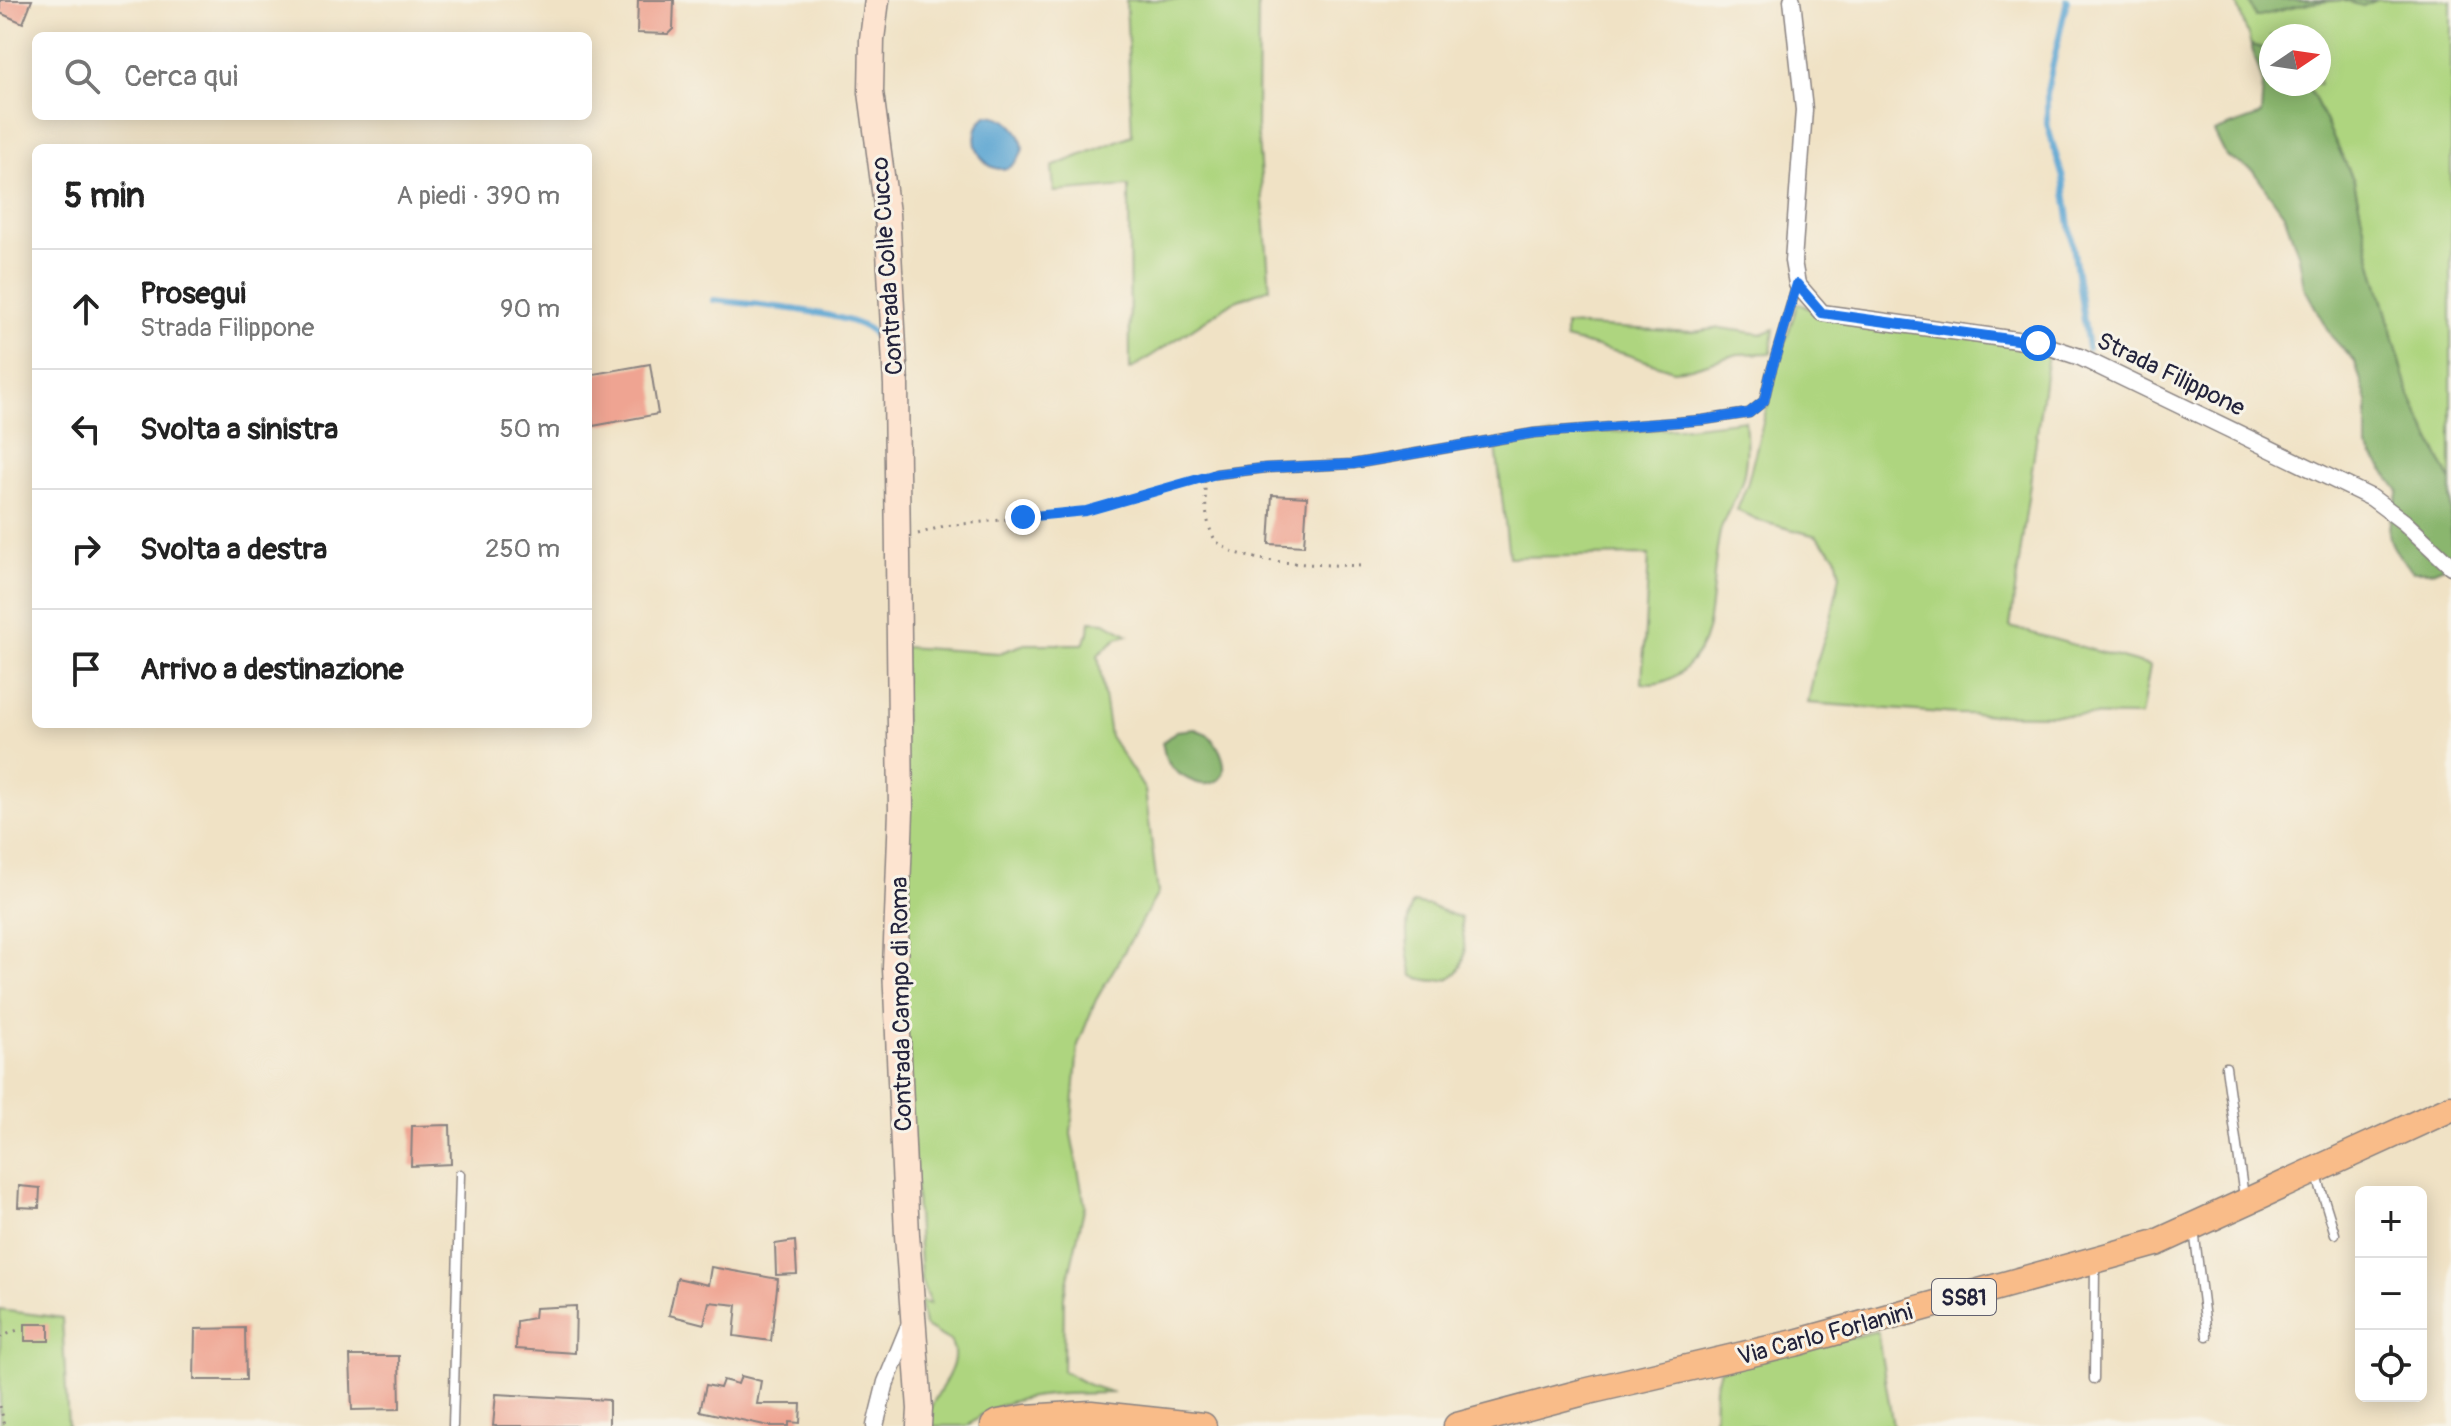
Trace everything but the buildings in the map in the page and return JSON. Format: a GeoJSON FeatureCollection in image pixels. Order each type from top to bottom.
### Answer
{"type":"FeatureCollection","features":[{"type":"Feature","properties":{"kind":"main road","name":"Via Carlo Forlanini"},"geometry":{"type":"LineString","coordinates":[[1457,1426],[1584,1392],[1795,1343],[2156,1243],[2451,1108]]}},
{"type":"Feature","properties":{"kind":"main road"},"geometry":{"type":"LineString","coordinates":[[994,1426],[1026,1418],[1091,1414],[1203,1426]]}},
{"type":"Feature","properties":{"kind":"street","name":"Contrada Colle Cucco"},"geometry":{"type":"LineString","coordinates":[[877,0],[872,39],[871,92],[887,213],[896,385],[898,535]]}},
{"type":"Feature","properties":{"kind":"street"},"geometry":{"type":"LineString","coordinates":[[1792,0],[1804,110],[1793,261],[1797,284]]}},
{"type":"Feature","properties":{"kind":"street","name":"Strada Filippone"},"geometry":{"type":"LineString","coordinates":[[1797,284],[1822,313],[2038,343],[2080,357],[2372,498],[2404,522],[2451,566]]}},
{"type":"Feature","properties":{"kind":"street","name":"Contrada Campo di Roma"},"geometry":{"type":"LineString","coordinates":[[898,535],[901,811],[895,968],[919,1426]]}},
{"type":"Feature","properties":{"kind":"street"},"geometry":{"type":"LineString","coordinates":[[875,1426],[886,1382],[914,1312]]}},
{"type":"Feature","properties":{"kind":"lane"},"geometry":{"type":"LineString","coordinates":[[1216,474],[1353,464],[1534,433],[1703,420],[1749,413],[1764,401],[1797,284]]}},
{"type":"Feature","properties":{"kind":"lane"},"geometry":{"type":"LineString","coordinates":[[2226,1067],[2245,1202]]}},
{"type":"Feature","properties":{"kind":"lane"},"geometry":{"type":"LineString","coordinates":[[2315,1170],[2335,1234]]}},
{"type":"Feature","properties":{"kind":"lane"},"geometry":{"type":"LineString","coordinates":[[453,1426],[460,1174]]}},
{"type":"Feature","properties":{"kind":"lane"},"geometry":{"type":"LineString","coordinates":[[2194,1226],[2207,1336]]}},
{"type":"Feature","properties":{"kind":"lane"},"geometry":{"type":"LineString","coordinates":[[2094,1379],[2095,1260]]}},
{"type":"Feature","properties":{"kind":"path"},"geometry":{"type":"LineString","coordinates":[[898,535],[944,526],[1086,511],[1216,474]]}},
{"type":"Feature","properties":{"kind":"path"},"geometry":{"type":"LineString","coordinates":[[1205,477],[1208,517],[1213,536],[1223,547],[1245,557],[1361,566]]}},
{"type":"Feature","properties":{"kind":"path"},"geometry":{"type":"LineString","coordinates":[[0,1337],[20,1329]]}},
{"type":"Feature","properties":{"kind":"path"},"geometry":{"type":"LineString","coordinates":[[0,1406],[5,1426]]}},
{"type":"Feature","properties":{"kind":"green space"},"geometry":{"type":"Polygon","coordinates":[[[1126,0],[1258,0],[1257,127],[1270,288],[1233,302],[1130,370],[1129,186],[1054,192],[1052,167],[1132,135],[1126,0]]]}},
{"type":"Feature","properties":{"kind":"green space"},"geometry":{"type":"Polygon","coordinates":[[[2236,0],[2451,0],[2451,482],[2410,396],[2371,259],[2354,181],[2313,96],[2331,96],[2331,24],[2259,24],[2259,47],[2251,45],[2236,0]]]}},
{"type":"Feature","properties":{"kind":"green space"},"geometry":{"type":"Polygon","coordinates":[[[2249,0],[2341,0],[2312,3],[2255,17],[2249,0]]]}},
{"type":"Feature","properties":{"kind":"green space"},"geometry":{"type":"Polygon","coordinates":[[[2341,0],[2377,0],[2363,6],[2341,0]]]}},
{"type":"Feature","properties":{"kind":"green space"},"geometry":{"type":"Polygon","coordinates":[[[2251,45],[2259,47],[2259,71],[2251,45]]]}},
{"type":"Feature","properties":{"kind":"green space"},"geometry":{"type":"Polygon","coordinates":[[[2262,96],[2313,96],[2354,181],[2371,259],[2410,396],[2451,482],[2451,563],[2432,571],[2413,571],[2391,542],[2389,526],[2399,491],[2367,448],[2367,401],[2355,362],[2331,336],[2304,287],[2299,256],[2284,214],[2253,171],[2226,156],[2214,132],[2261,115],[2262,96]]]}},
{"type":"Feature","properties":{"kind":"green space"},"geometry":{"type":"Polygon","coordinates":[[[1798,303],[1816,312],[1998,340],[2048,354],[2010,627],[2150,666],[2141,716],[1956,714],[1808,703],[1840,575],[1836,556],[1816,536],[1756,520],[1737,510],[1747,485],[1778,364],[1798,303]]]}},
{"type":"Feature","properties":{"kind":"green space"},"geometry":{"type":"Polygon","coordinates":[[[1565,325],[1693,332],[1720,328],[1762,334],[1774,329],[1771,353],[1738,354],[1673,370],[1565,339],[1565,325]]]}},
{"type":"Feature","properties":{"kind":"green space"},"geometry":{"type":"Polygon","coordinates":[[[1745,420],[1744,471],[1720,532],[1704,641],[1692,661],[1675,676],[1654,684],[1642,683],[1649,555],[1509,557],[1496,446],[1553,435],[1678,428],[1745,420]]]}},
{"type":"Feature","properties":{"kind":"green space"},"geometry":{"type":"Polygon","coordinates":[[[1090,621],[1105,622],[1128,635],[1117,638],[1098,655],[1110,736],[1145,790],[1158,893],[1096,1000],[1078,1045],[1071,1134],[1085,1205],[1064,1296],[1063,1371],[1089,1385],[1114,1393],[1036,1396],[1000,1406],[967,1426],[926,1426],[932,1405],[950,1372],[954,1351],[950,1341],[924,1326],[920,1301],[930,1304],[921,1280],[903,980],[904,647],[999,653],[1025,644],[1083,644],[1089,633],[1090,621]]]}},
{"type":"Feature","properties":{"kind":"green space"},"geometry":{"type":"Polygon","coordinates":[[[1195,729],[1212,738],[1223,758],[1221,778],[1209,784],[1195,782],[1171,766],[1162,743],[1176,731],[1195,729]]]}},
{"type":"Feature","properties":{"kind":"green space"},"geometry":{"type":"Polygon","coordinates":[[[1413,903],[1461,918],[1464,957],[1451,977],[1437,981],[1413,976],[1407,929],[1413,903]]]}},
{"type":"Feature","properties":{"kind":"green space"},"geometry":{"type":"Polygon","coordinates":[[[0,1310],[62,1318],[68,1426],[0,1426],[0,1310]]]}},
{"type":"Feature","properties":{"kind":"green space"},"geometry":{"type":"Polygon","coordinates":[[[1877,1331],[1893,1426],[1714,1426],[1715,1387],[1720,1369],[1877,1331]]]}},
{"type":"Feature","properties":{"kind":"water"},"geometry":{"type":"Polygon","coordinates":[[[987,115],[1012,125],[1022,142],[1023,149],[1015,163],[1004,169],[994,168],[978,151],[975,139],[978,127],[987,115]]]}},
{"type":"Feature","properties":{"kind":"waterway"},"geometry":{"type":"LineString","coordinates":[[2067,0],[2047,91],[2047,124],[2063,178],[2088,348]]}},
{"type":"Feature","properties":{"kind":"waterway"},"geometry":{"type":"LineString","coordinates":[[713,300],[841,318],[871,331],[878,341]]}},
{"type":"Feature","properties":{"kind":"route"},"geometry":{"type":"LineString","coordinates":[[1023,517],[1086,511],[1216,474],[1353,464],[1534,433],[1703,420],[1749,413],[1764,401],[1797,284],[1822,313],[2038,343]]}}]}
